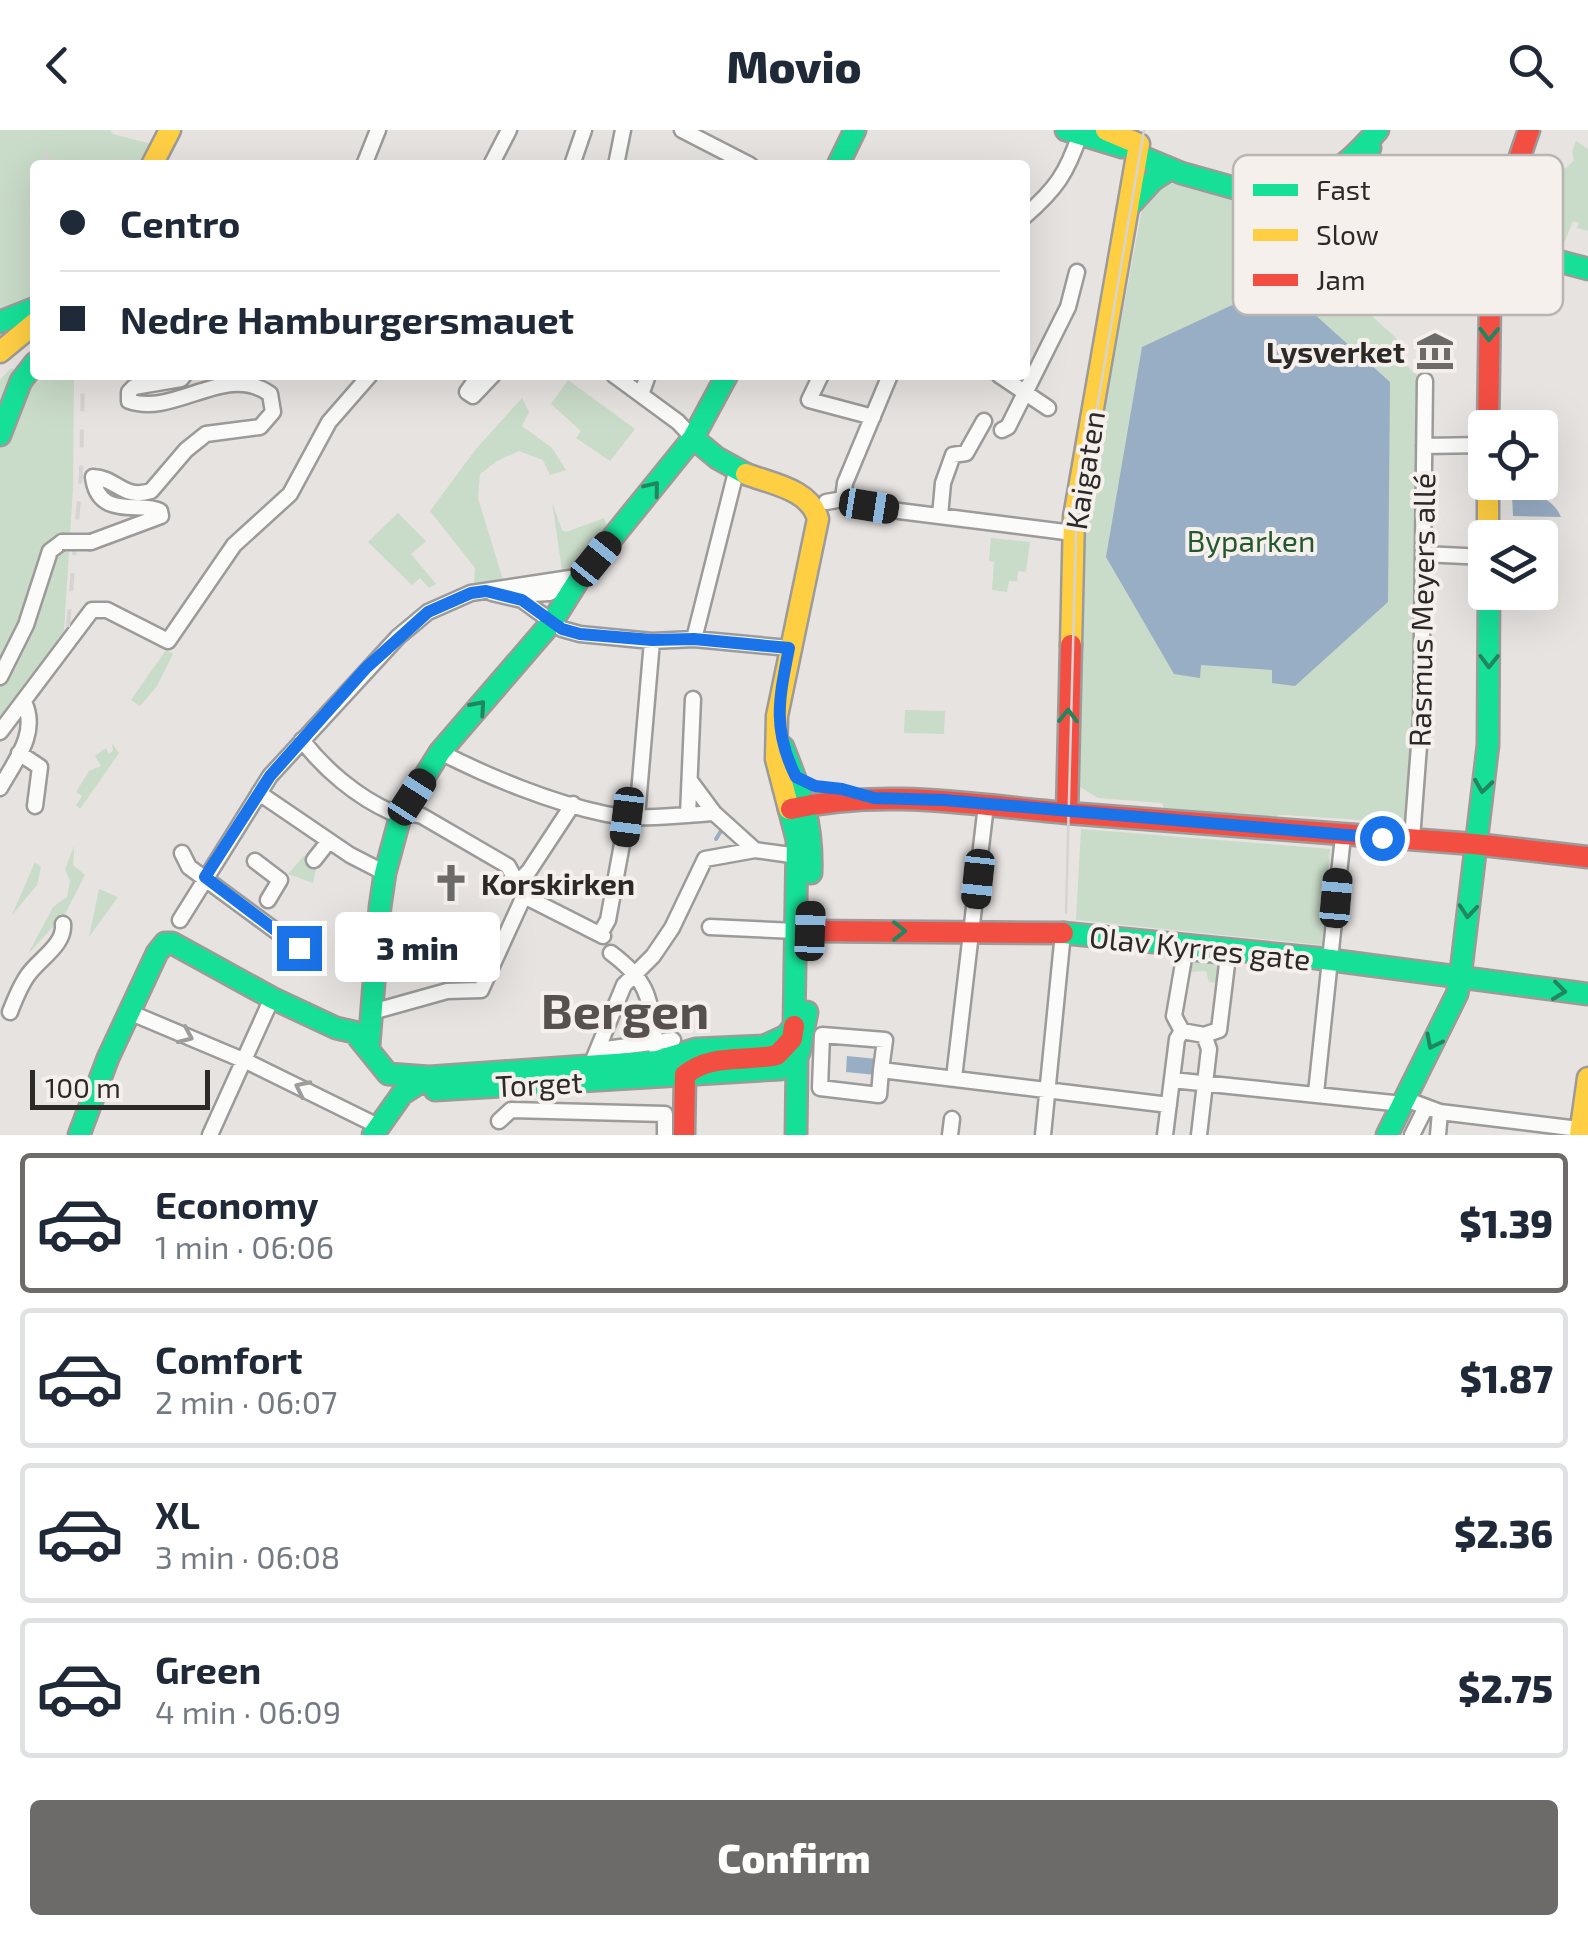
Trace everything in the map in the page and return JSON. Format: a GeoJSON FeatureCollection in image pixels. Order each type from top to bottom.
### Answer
{"type":"FeatureCollection","features":[{"type":"Feature","properties":{"kind":"main road"},"geometry":{"type":"LineString","coordinates":[[155,160],[170,130]]}},
{"type":"Feature","properties":{"kind":"main road"},"geometry":{"type":"LineString","coordinates":[[1106,130],[1233,171]]}},
{"type":"Feature","properties":{"kind":"main road"},"geometry":{"type":"LineString","coordinates":[[1355,155],[1379,130]]}},
{"type":"Feature","properties":{"kind":"main road"},"geometry":{"type":"LineString","coordinates":[[1368,155],[1379,130]]}},
{"type":"Feature","properties":{"kind":"main road"},"geometry":{"type":"LineString","coordinates":[[1521,155],[1529,130]]}},
{"type":"Feature","properties":{"kind":"main road"},"geometry":{"type":"LineString","coordinates":[[840,160],[850,132]]}},
{"type":"Feature","properties":{"kind":"main road"},"geometry":{"type":"LineString","coordinates":[[1073,132],[1139,143],[1170,169],[1233,187]]}},
{"type":"Feature","properties":{"kind":"main road","name":"Kaigaten"},"geometry":{"type":"LineString","coordinates":[[1066,813],[1073,533],[1139,143]]}},
{"type":"Feature","properties":{"kind":"main road"},"geometry":{"type":"LineString","coordinates":[[1130,205],[1170,169]]}},
{"type":"Feature","properties":{"kind":"main road"},"geometry":{"type":"LineString","coordinates":[[1563,261],[1588,268]]}},
{"type":"Feature","properties":{"kind":"main road"},"geometry":{"type":"LineString","coordinates":[[0,322],[30,309]]}},
{"type":"Feature","properties":{"kind":"main road"},"geometry":{"type":"LineString","coordinates":[[1489,410],[1492,315]]}},
{"type":"Feature","properties":{"kind":"main road"},"geometry":{"type":"LineString","coordinates":[[0,352],[30,327]]}},
{"type":"Feature","properties":{"kind":"main road"},"geometry":{"type":"LineString","coordinates":[[0,435],[21,381],[30,369]]}},
{"type":"Feature","properties":{"kind":"main road"},"geometry":{"type":"LineString","coordinates":[[368,1046],[385,873],[401,814],[440,752],[552,622],[579,579],[693,438],[723,380]]}},
{"type":"Feature","properties":{"kind":"main road"},"geometry":{"type":"LineString","coordinates":[[693,438],[709,454],[816,500],[817,532],[777,716],[776,759],[799,806]]}},
{"type":"Feature","properties":{"kind":"main road"},"geometry":{"type":"LineString","coordinates":[[1412,1123],[1460,978],[1488,744],[1489,610]]}},
{"type":"Feature","properties":{"kind":"main road"},"geometry":{"type":"LineString","coordinates":[[777,716],[796,777],[805,849],[806,1026],[804,1046],[797,1060],[796,1135]]}},
{"type":"Feature","properties":{"kind":"main road"},"geometry":{"type":"LineString","coordinates":[[796,777],[815,786],[874,798]]}},
{"type":"Feature","properties":{"kind":"main road"},"geometry":{"type":"LineString","coordinates":[[799,806],[843,798],[986,805],[1474,844],[1588,857]]}},
{"type":"Feature","properties":{"kind":"main road","name":"Olav Kyrres gate"},"geometry":{"type":"LineString","coordinates":[[803,931],[973,927],[1166,942],[1588,994]]}},
{"type":"Feature","properties":{"kind":"main road"},"geometry":{"type":"LineString","coordinates":[[685,1075],[704,1063],[777,1056],[792,1039],[803,931]]}},
{"type":"Feature","properties":{"kind":"main road"},"geometry":{"type":"LineString","coordinates":[[80,1135],[129,1012],[165,943],[172,943],[336,1028],[358,1049],[394,1099]]}},
{"type":"Feature","properties":{"kind":"main road","name":"Torget"},"geometry":{"type":"LineString","coordinates":[[370,1126],[394,1099],[429,1077],[594,1058],[658,1061],[665,1048],[694,1050],[769,1044],[786,1038],[794,1026]]}},
{"type":"Feature","properties":{"kind":"main road"},"geometry":{"type":"LineString","coordinates":[[336,1028],[346,1028],[368,1046],[388,1074],[429,1077]]}},
{"type":"Feature","properties":{"kind":"main road"},"geometry":{"type":"LineString","coordinates":[[685,1075],[775,1070],[797,1060]]}},
{"type":"Feature","properties":{"kind":"main road"},"geometry":{"type":"LineString","coordinates":[[684,1135],[685,1075]]}},
{"type":"Feature","properties":{"kind":"main road","name":"Torget"},"geometry":{"type":"LineString","coordinates":[[394,1099],[456,1087],[685,1075]]}},
{"type":"Feature","properties":{"kind":"main road"},"geometry":{"type":"LineString","coordinates":[[1583,1132],[1588,1078]]}},
{"type":"Feature","properties":{"kind":"street"},"geometry":{"type":"LineString","coordinates":[[366,160],[378,130]]}},
{"type":"Feature","properties":{"kind":"street"},"geometry":{"type":"LineString","coordinates":[[494,160],[510,130]]}},
{"type":"Feature","properties":{"kind":"street"},"geometry":{"type":"LineString","coordinates":[[574,160],[584,130]]}},
{"type":"Feature","properties":{"kind":"street"},"geometry":{"type":"LineString","coordinates":[[617,160],[623,130]]}},
{"type":"Feature","properties":{"kind":"street"},"geometry":{"type":"LineString","coordinates":[[682,130],[740,160]]}},
{"type":"Feature","properties":{"kind":"street"},"geometry":{"type":"LineString","coordinates":[[1030,212],[1065,175],[1073,132]]}},
{"type":"Feature","properties":{"kind":"street"},"geometry":{"type":"LineString","coordinates":[[1030,379],[1068,306],[1077,272]]}},
{"type":"Feature","properties":{"kind":"street"},"geometry":{"type":"LineString","coordinates":[[0,677],[26,625],[50,551],[62,542],[91,542],[161,516],[153,508],[126,510],[114,505],[99,493],[93,478],[104,479],[125,492],[152,491],[186,450],[206,434],[260,427],[273,412],[270,394],[252,385],[206,387],[168,402],[129,401],[129,392],[134,387],[175,380]]}},
{"type":"Feature","properties":{"kind":"street"},"geometry":{"type":"LineString","coordinates":[[0,732],[87,613],[97,608],[107,610],[168,641],[234,545],[290,494],[329,422],[366,380]]}},
{"type":"Feature","properties":{"kind":"street"},"geometry":{"type":"LineString","coordinates":[[475,380],[466,392],[474,396],[488,380]]}},
{"type":"Feature","properties":{"kind":"street"},"geometry":{"type":"LineString","coordinates":[[620,380],[678,422],[693,438]]}},
{"type":"Feature","properties":{"kind":"street"},"geometry":{"type":"LineString","coordinates":[[641,396],[646,380]]}},
{"type":"Feature","properties":{"kind":"street"},"geometry":{"type":"LineString","coordinates":[[819,380],[809,400],[872,417]]}},
{"type":"Feature","properties":{"kind":"street"},"geometry":{"type":"LineString","coordinates":[[843,499],[845,483],[885,380]]}},
{"type":"Feature","properties":{"kind":"street"},"geometry":{"type":"LineString","coordinates":[[1006,380],[1048,408]]}},
{"type":"Feature","properties":{"kind":"street"},"geometry":{"type":"LineString","coordinates":[[1002,430],[1008,427],[1029,380]]}},
{"type":"Feature","properties":{"kind":"street","name":"Rasmus Meyers allé"},"geometry":{"type":"LineString","coordinates":[[1412,839],[1421,719],[1425,380]]}},
{"type":"Feature","properties":{"kind":"street"},"geometry":{"type":"LineString","coordinates":[[940,516],[943,483],[954,456],[966,453],[984,421]]}},
{"type":"Feature","properties":{"kind":"street"},"geometry":{"type":"LineString","coordinates":[[1424,446],[1468,445]]}},
{"type":"Feature","properties":{"kind":"street"},"geometry":{"type":"LineString","coordinates":[[694,639],[716,573],[737,468]]}},
{"type":"Feature","properties":{"kind":"street"},"geometry":{"type":"LineString","coordinates":[[816,500],[843,499],[869,506],[1073,533]]}},
{"type":"Feature","properties":{"kind":"street"},"geometry":{"type":"LineString","coordinates":[[1423,554],[1468,556]]}},
{"type":"Feature","properties":{"kind":"street"},"geometry":{"type":"LineString","coordinates":[[180,920],[288,753],[407,629],[428,612],[478,592],[579,579]]}},
{"type":"Feature","properties":{"kind":"street"},"geometry":{"type":"LineString","coordinates":[[478,592],[549,592],[579,579]]}},
{"type":"Feature","properties":{"kind":"street"},"geometry":{"type":"LineString","coordinates":[[504,595],[531,605],[552,622],[580,634],[789,648]]}},
{"type":"Feature","properties":{"kind":"street"},"geometry":{"type":"LineString","coordinates":[[302,740],[342,780],[394,813],[422,816],[508,866],[521,890],[601,936],[632,817],[652,640]]}},
{"type":"Feature","properties":{"kind":"street"},"geometry":{"type":"LineString","coordinates":[[688,814],[693,699]]}},
{"type":"Feature","properties":{"kind":"street"},"geometry":{"type":"LineString","coordinates":[[0,788],[30,732],[24,702]]}},
{"type":"Feature","properties":{"kind":"street"},"geometry":{"type":"LineString","coordinates":[[440,752],[498,779],[572,804],[632,817],[714,813]]}},
{"type":"Feature","properties":{"kind":"street"},"geometry":{"type":"LineString","coordinates":[[20,753],[40,767],[35,806]]}},
{"type":"Feature","properties":{"kind":"street"},"geometry":{"type":"LineString","coordinates":[[691,782],[714,813],[755,850]]}},
{"type":"Feature","properties":{"kind":"street"},"geometry":{"type":"LineString","coordinates":[[260,793],[329,841],[385,873]]}},
{"type":"Feature","properties":{"kind":"street"},"geometry":{"type":"LineString","coordinates":[[372,1012],[447,991],[481,990],[529,871],[572,804]]}},
{"type":"Feature","properties":{"kind":"street"},"geometry":{"type":"LineString","coordinates":[[954,1078],[986,805]]}},
{"type":"Feature","properties":{"kind":"street"},"geometry":{"type":"LineString","coordinates":[[1316,1093],[1343,836]]}},
{"type":"Feature","properties":{"kind":"street"},"geometry":{"type":"LineString","coordinates":[[314,860],[329,841]]}},
{"type":"Feature","properties":{"kind":"street"},"geometry":{"type":"LineString","coordinates":[[594,1058],[624,985],[653,956],[672,928],[705,859],[755,850],[805,849]]}},
{"type":"Feature","properties":{"kind":"street"},"geometry":{"type":"LineString","coordinates":[[182,853],[189,867],[260,909],[299,948]]}},
{"type":"Feature","properties":{"kind":"street"},"geometry":{"type":"LineString","coordinates":[[255,861],[280,880],[260,909]]}},
{"type":"Feature","properties":{"kind":"street"},"geometry":{"type":"LineString","coordinates":[[10,1012],[30,972],[64,932],[62,924]]}},
{"type":"Feature","properties":{"kind":"street","name":"Olav Kyrres gate"},"geometry":{"type":"LineString","coordinates":[[710,927],[803,931]]}},
{"type":"Feature","properties":{"kind":"street"},"geometry":{"type":"LineString","coordinates":[[1043,1128],[1063,934]]}},
{"type":"Feature","properties":{"kind":"street"},"geometry":{"type":"LineString","coordinates":[[1166,942],[1184,958]]}},
{"type":"Feature","properties":{"kind":"street"},"geometry":{"type":"LineString","coordinates":[[1187,952],[1234,953],[1219,1030],[1204,1035],[1182,1031],[1174,1016],[1187,952]]}},
{"type":"Feature","properties":{"kind":"street"},"geometry":{"type":"LineString","coordinates":[[610,953],[635,971],[646,986],[665,1048]]}},
{"type":"Feature","properties":{"kind":"street"},"geometry":{"type":"LineString","coordinates":[[210,1135],[272,998]]}},
{"type":"Feature","properties":{"kind":"street"},"geometry":{"type":"LineString","coordinates":[[129,1012],[242,1060],[370,1126]]}},
{"type":"Feature","properties":{"kind":"street"},"geometry":{"type":"LineString","coordinates":[[1166,1135],[1177,1038],[1182,1031]]}},
{"type":"Feature","properties":{"kind":"street"},"geometry":{"type":"LineString","coordinates":[[822,1035],[885,1040],[882,1070],[879,1095],[820,1088],[822,1035]]}},
{"type":"Feature","properties":{"kind":"street"},"geometry":{"type":"LineString","coordinates":[[1199,1135],[1209,1049],[1204,1035]]}},
{"type":"Feature","properties":{"kind":"street"},"geometry":{"type":"LineString","coordinates":[[882,1070],[1169,1105]]}},
{"type":"Feature","properties":{"kind":"street"},"geometry":{"type":"LineString","coordinates":[[1172,1080],[1316,1093],[1412,1123]]}},
{"type":"Feature","properties":{"kind":"street"},"geometry":{"type":"LineString","coordinates":[[1412,1123],[1433,1109],[1583,1132]]}},
{"type":"Feature","properties":{"kind":"street"},"geometry":{"type":"LineString","coordinates":[[1412,1123],[1433,1109]]}},
{"type":"Feature","properties":{"kind":"street","name":"Torget"},"geometry":{"type":"LineString","coordinates":[[499,1121],[511,1110],[665,1114],[665,1135]]}},
{"type":"Feature","properties":{"kind":"green space"},"geometry":{"type":"Polygon","coordinates":[[[0,130],[110,130],[151,144],[148,160],[30,160],[30,320],[0,347],[0,130]]]}},
{"type":"Feature","properties":{"kind":"green space"},"geometry":{"type":"Polygon","coordinates":[[[1576,141],[1588,149],[1588,231],[1577,228],[1579,223],[1573,221],[1565,241],[1563,168],[1574,160],[1576,141]]]}},
{"type":"Feature","properties":{"kind":"green space","name":"Byparken"},"geometry":{"type":"Polygon","coordinates":[[[1169,183],[1233,196],[1233,315],[1371,315],[1397,339],[1398,358],[1418,376],[1418,668],[1407,823],[1285,815],[1203,817],[1193,810],[1164,808],[1162,803],[1098,798],[1080,787],[1080,543],[1142,209],[1169,183]]]}},
{"type":"Feature","properties":{"kind":"green space"},"geometry":{"type":"Polygon","coordinates":[[[30,367],[30,380],[74,380],[73,489],[64,631],[0,725],[0,380],[10,369],[30,367]]]}},
{"type":"Feature","properties":{"kind":"green space"},"geometry":{"type":"Polygon","coordinates":[[[568,380],[635,429],[610,461],[576,438],[581,431],[551,404],[568,380]]]}},
{"type":"Feature","properties":{"kind":"green space"},"geometry":{"type":"Polygon","coordinates":[[[522,398],[529,412],[522,426],[552,448],[566,470],[550,475],[543,460],[519,451],[480,474],[478,498],[503,580],[474,585],[475,568],[430,511],[476,449],[522,398]]]}},
{"type":"Feature","properties":{"kind":"green space"},"geometry":{"type":"Polygon","coordinates":[[[552,502],[566,532],[604,518],[607,526],[572,569],[562,570],[552,502]]]}},
{"type":"Feature","properties":{"kind":"green space"},"geometry":{"type":"Polygon","coordinates":[[[398,513],[426,541],[411,554],[436,584],[429,588],[420,578],[412,585],[368,542],[398,513]]]}},
{"type":"Feature","properties":{"kind":"green space"},"geometry":{"type":"Polygon","coordinates":[[[991,538],[1030,542],[1026,572],[1018,571],[1017,581],[1009,581],[1007,592],[992,590],[991,538]]]}},
{"type":"Feature","properties":{"kind":"green space"},"geometry":{"type":"Polygon","coordinates":[[[166,650],[173,654],[157,686],[140,706],[131,700],[166,650]]]}},
{"type":"Feature","properties":{"kind":"green space"},"geometry":{"type":"Polygon","coordinates":[[[905,710],[945,711],[944,734],[904,733],[905,710]]]}},
{"type":"Feature","properties":{"kind":"green space"},"geometry":{"type":"Polygon","coordinates":[[[112,743],[119,753],[80,809],[76,805],[82,796],[76,792],[89,771],[101,766],[95,756],[106,748],[109,754],[113,751],[112,743]]]}},
{"type":"Feature","properties":{"kind":"green space"},"geometry":{"type":"Polygon","coordinates":[[[1081,829],[1330,849],[1322,945],[1076,920],[1081,829]]]}},
{"type":"Feature","properties":{"kind":"green space"},"geometry":{"type":"Polygon","coordinates":[[[74,846],[73,865],[85,875],[65,914],[28,954],[53,907],[67,897],[70,881],[65,869],[74,846]]]}},
{"type":"Feature","properties":{"kind":"green space"},"geometry":{"type":"Polygon","coordinates":[[[304,856],[317,864],[313,883],[288,874],[304,856]]]}},
{"type":"Feature","properties":{"kind":"green space"},"geometry":{"type":"Polygon","coordinates":[[[35,862],[41,867],[37,885],[12,915],[35,862]]]}},
{"type":"Feature","properties":{"kind":"green space"},"geometry":{"type":"Polygon","coordinates":[[[99,889],[118,897],[89,937],[99,889]]]}},
{"type":"Feature","properties":{"kind":"green space"},"geometry":{"type":"Polygon","coordinates":[[[1189,956],[1217,961],[1221,967],[1217,983],[1209,982],[1206,971],[1187,972],[1189,956]]]}},
{"type":"Feature","properties":{"kind":"water"},"geometry":{"type":"Polygon","coordinates":[[[1233,305],[1233,315],[1315,315],[1390,382],[1388,602],[1295,686],[1272,683],[1272,670],[1201,665],[1200,678],[1174,674],[1106,557],[1142,347],[1233,305]]]}},
{"type":"Feature","properties":{"kind":"water"},"geometry":{"type":"Polygon","coordinates":[[[1512,500],[1547,500],[1561,517],[1513,516],[1512,500]]]}},
{"type":"Feature","properties":{"kind":"water"},"geometry":{"type":"Polygon","coordinates":[[[847,1056],[877,1059],[876,1075],[846,1072],[847,1056]]]}},
{"type":"Feature","properties":{"kind":"waterway"},"geometry":{"type":"LineString","coordinates":[[716,839],[724,826]]}},
{"type":"Feature","properties":{"kind":"tram line"},"geometry":{"type":"LineString","coordinates":[[1066,913],[1076,533],[1144,130]]}},
{"type":"Feature","properties":{"kind":"railway"},"geometry":{"type":"LineString","coordinates":[[45,150],[48,160]]}},
{"type":"Feature","properties":{"kind":"railway"},"geometry":{"type":"LineString","coordinates":[[68,627],[81,475],[83,380]]}},
{"type":"Feature","properties":{"kind":"traffic: fast"},"geometry":{"type":"LineString","coordinates":[[840,160],[855,130]]}},
{"type":"Feature","properties":{"kind":"traffic: fast"},"geometry":{"type":"LineString","coordinates":[[1066,130],[1122,147]]}},
{"type":"Feature","properties":{"kind":"traffic: fast"},"geometry":{"type":"LineString","coordinates":[[1355,155],[1378,130]]}},
{"type":"Feature","properties":{"kind":"traffic: fast"},"geometry":{"type":"LineString","coordinates":[[1366,155],[1370,148]]}},
{"type":"Feature","properties":{"kind":"traffic: fast"},"geometry":{"type":"LineString","coordinates":[[1138,155],[1181,173],[1233,188]]}},
{"type":"Feature","properties":{"kind":"traffic: fast"},"geometry":{"type":"LineString","coordinates":[[1130,205],[1153,180],[1170,169]]}},
{"type":"Feature","properties":{"kind":"traffic: fast"},"geometry":{"type":"LineString","coordinates":[[1563,262],[1588,269]]}},
{"type":"Feature","properties":{"kind":"traffic: fast"},"geometry":{"type":"LineString","coordinates":[[0,322],[30,310]]}},
{"type":"Feature","properties":{"kind":"traffic: fast"},"geometry":{"type":"LineString","coordinates":[[0,435],[21,381],[30,369]]}},
{"type":"Feature","properties":{"kind":"traffic: fast"},"geometry":{"type":"LineString","coordinates":[[724,380],[693,438],[717,458],[746,474]]}},
{"type":"Feature","properties":{"kind":"traffic: fast"},"geometry":{"type":"LineString","coordinates":[[369,1045],[380,907],[401,814],[440,752],[552,622],[579,579],[693,438]]}},
{"type":"Feature","properties":{"kind":"traffic: fast"},"geometry":{"type":"LineString","coordinates":[[1460,979],[1488,745],[1489,610]]}},
{"type":"Feature","properties":{"kind":"traffic: fast"},"geometry":{"type":"LineString","coordinates":[[783,747],[804,808],[811,873]]}},
{"type":"Feature","properties":{"kind":"traffic: fast"},"geometry":{"type":"LineString","coordinates":[[373,1135],[402,1094],[429,1077],[657,1061],[696,1049],[764,1046],[786,1036],[794,1026],[797,840],[789,809]]}},
{"type":"Feature","properties":{"kind":"traffic: fast"},"geometry":{"type":"LineString","coordinates":[[1063,933],[1316,958],[1588,994]]}},
{"type":"Feature","properties":{"kind":"traffic: fast"},"geometry":{"type":"LineString","coordinates":[[79,1135],[108,1058],[165,943],[172,943],[272,998],[336,1028],[354,1032],[388,1074],[429,1077]]}},
{"type":"Feature","properties":{"kind":"traffic: fast"},"geometry":{"type":"LineString","coordinates":[[1387,1135],[1457,994],[1460,979]]}},
{"type":"Feature","properties":{"kind":"traffic: fast"},"geometry":{"type":"LineString","coordinates":[[435,1090],[780,1069],[799,1053],[807,1012]]}},
{"type":"Feature","properties":{"kind":"traffic: fast"},"geometry":{"type":"LineString","coordinates":[[796,1135],[797,1060]]}},
{"type":"Feature","properties":{"kind":"traffic: slow"},"geometry":{"type":"LineString","coordinates":[[155,160],[170,130]]}},
{"type":"Feature","properties":{"kind":"traffic: slow"},"geometry":{"type":"LineString","coordinates":[[1071,645],[1074,517],[1139,144],[1106,130]]}},
{"type":"Feature","properties":{"kind":"traffic: slow"},"geometry":{"type":"LineString","coordinates":[[0,352],[30,327]]}},
{"type":"Feature","properties":{"kind":"traffic: slow"},"geometry":{"type":"LineString","coordinates":[[746,474],[799,494],[818,519],[777,716],[776,759],[789,809]]}},
{"type":"Feature","properties":{"kind":"traffic: slow"},"geometry":{"type":"LineString","coordinates":[[1488,500],[1488,520]]}},
{"type":"Feature","properties":{"kind":"traffic: slow"},"geometry":{"type":"LineString","coordinates":[[1580,1135],[1588,1078]]}},
{"type":"Feature","properties":{"kind":"traffic: jam"},"geometry":{"type":"LineString","coordinates":[[1520,155],[1529,130]]}},
{"type":"Feature","properties":{"kind":"traffic: jam"},"geometry":{"type":"LineString","coordinates":[[1488,410],[1490,315]]}},
{"type":"Feature","properties":{"kind":"traffic: jam"},"geometry":{"type":"LineString","coordinates":[[791,809],[895,799],[1067,813],[1071,645]]}},
{"type":"Feature","properties":{"kind":"traffic: jam"},"geometry":{"type":"LineString","coordinates":[[1067,813],[1474,844],[1588,857]]}},
{"type":"Feature","properties":{"kind":"traffic: jam"},"geometry":{"type":"LineString","coordinates":[[810,931],[1063,933]]}},
{"type":"Feature","properties":{"kind":"traffic: jam"},"geometry":{"type":"LineString","coordinates":[[684,1135],[685,1075],[717,1061],[777,1055],[792,1039],[794,1026]]}},
{"type":"Feature","properties":{"kind":"place","name":"Lysverket"},"geometry":{"type":"Point","coordinates":[1435,351]}},
{"type":"Feature","properties":{"kind":"place","name":"Korskirken"},"geometry":{"type":"Point","coordinates":[451,883]}},
{"type":"Feature","properties":{"kind":"district","name":"Bergen"},"geometry":{"type":"Point","coordinates":[625,1009]}},
{"type":"Feature","properties":{"kind":"route"},"geometry":{"type":"LineString","coordinates":[[299,948],[205,877],[288,753],[379,655],[428,612],[479,591],[522,600],[562,629],[580,634],[789,648],[777,716],[796,777],[815,786],[874,798],[944,800],[1382,838]]}}]}
